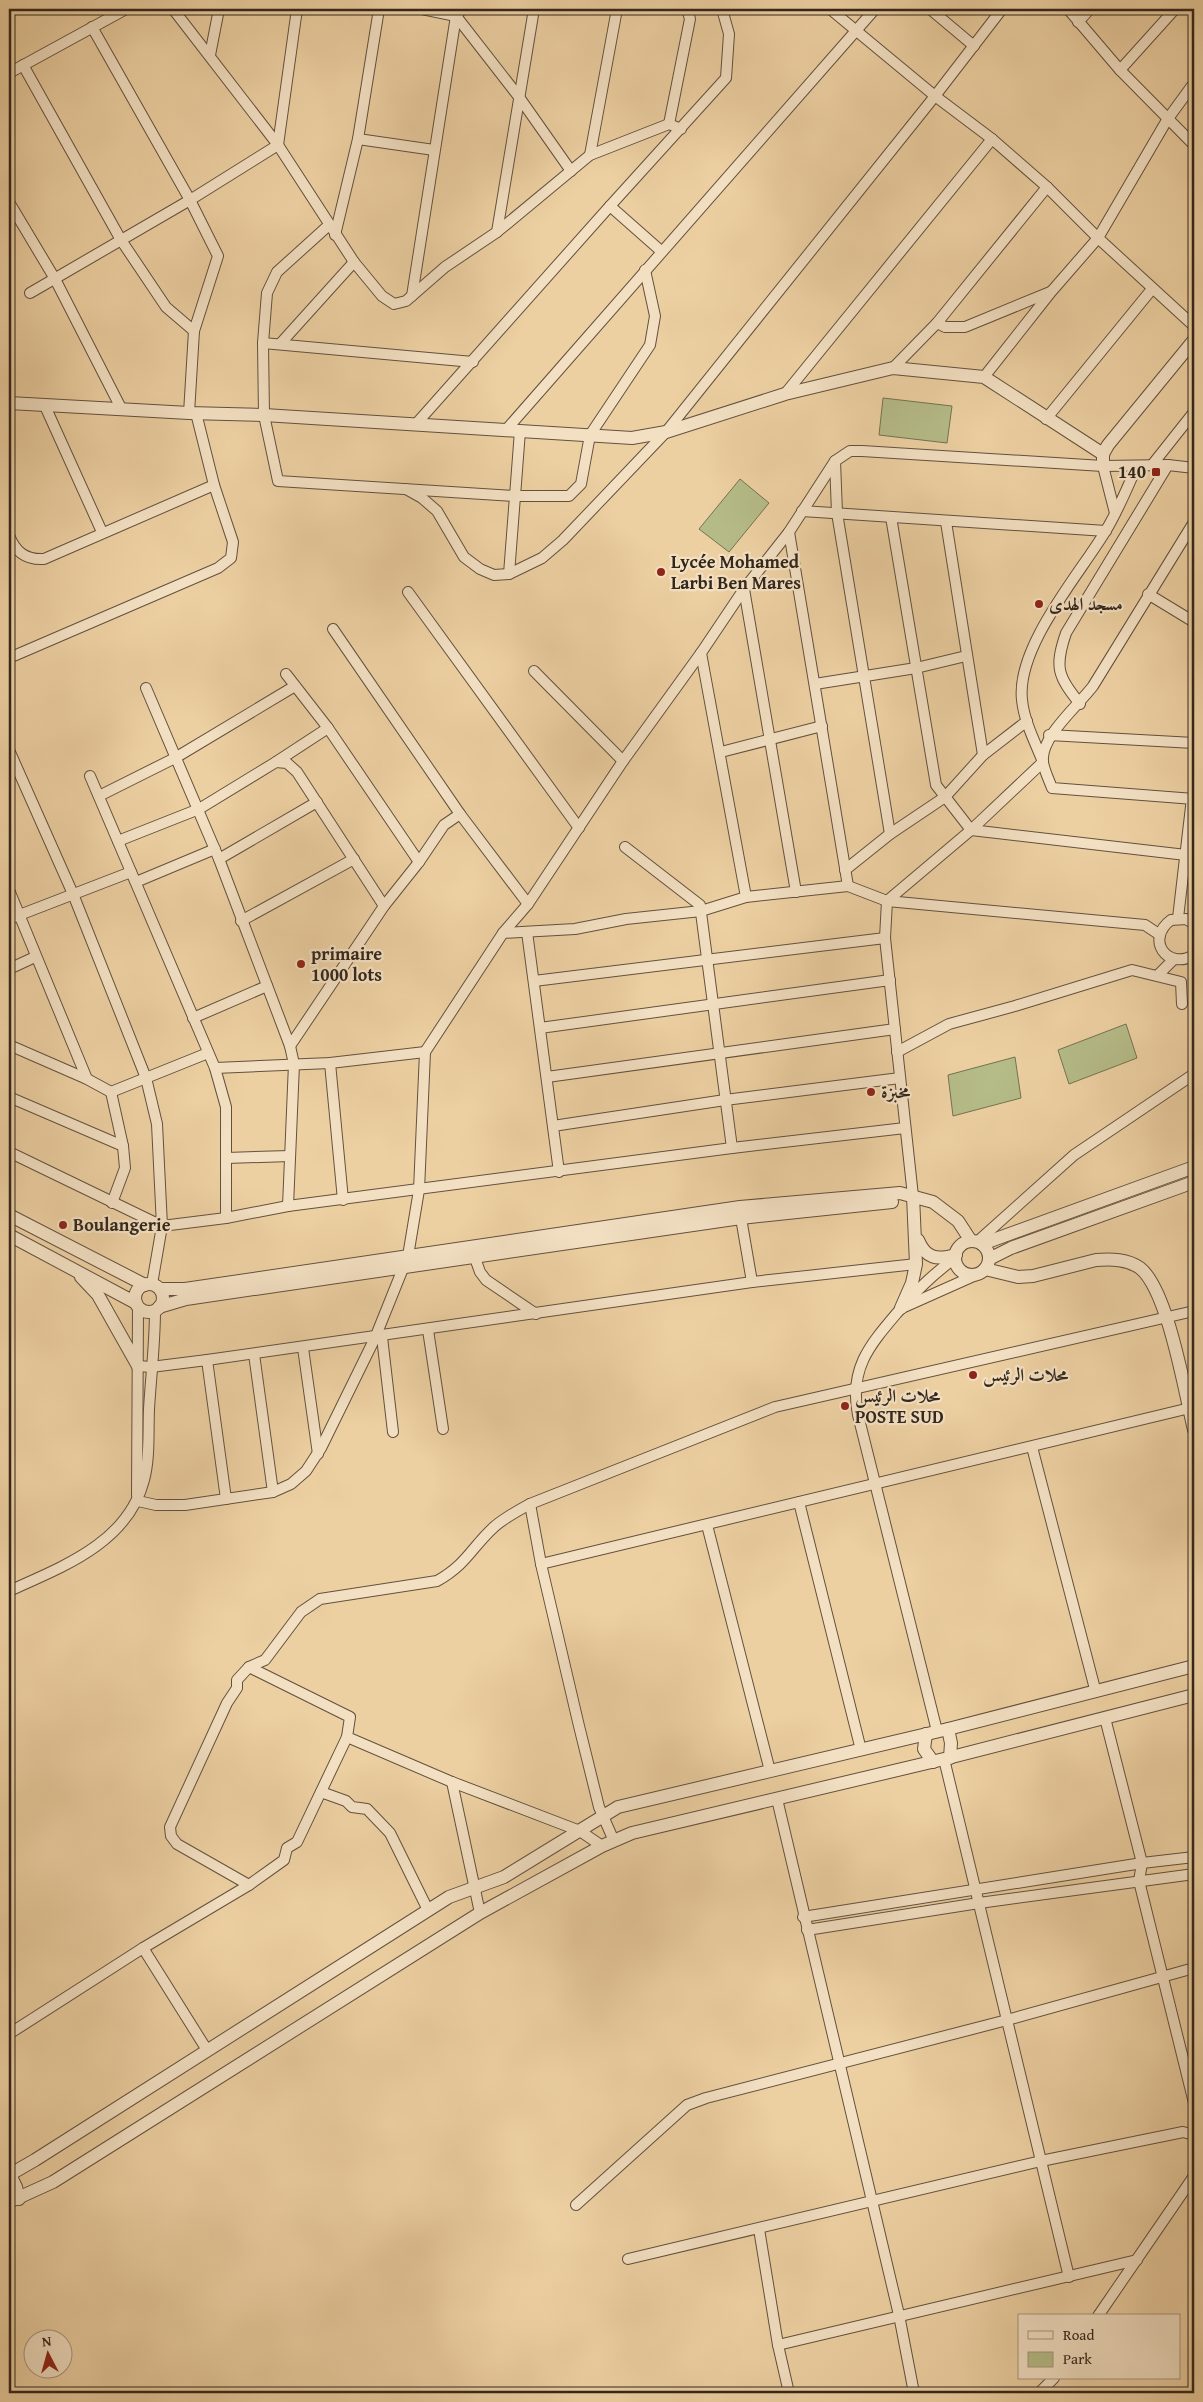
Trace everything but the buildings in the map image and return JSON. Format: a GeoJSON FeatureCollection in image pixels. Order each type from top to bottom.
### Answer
{"type":"FeatureCollection","features":[{"type":"Feature","properties":{"kind":"street"},"geometry":{"type":"LineString","coordinates":[[9,73],[126,9]]}},
{"type":"Feature","properties":{"kind":"street"},"geometry":{"type":"LineString","coordinates":[[173,9],[278,145],[328,226],[354,262],[388,301],[401,304],[445,267],[497,232],[590,155],[669,124],[681,129]]}},
{"type":"Feature","properties":{"kind":"street"},"geometry":{"type":"LineString","coordinates":[[210,55],[219,9]]}},
{"type":"Feature","properties":{"kind":"street"},"geometry":{"type":"LineString","coordinates":[[278,145],[297,9]]}},
{"type":"Feature","properties":{"kind":"street"},"geometry":{"type":"LineString","coordinates":[[335,235],[358,139],[379,9]]}},
{"type":"Feature","properties":{"kind":"street"},"geometry":{"type":"LineString","coordinates":[[422,9],[459,12]]}},
{"type":"Feature","properties":{"kind":"street"},"geometry":{"type":"LineString","coordinates":[[497,232],[534,9]]}},
{"type":"Feature","properties":{"kind":"street"},"geometry":{"type":"LineString","coordinates":[[590,155],[617,9]]}},
{"type":"Feature","properties":{"kind":"street"},"geometry":{"type":"LineString","coordinates":[[669,124],[690,19],[687,9]]}},
{"type":"Feature","properties":{"kind":"street"},"geometry":{"type":"LineString","coordinates":[[416,424],[726,78],[729,34],[722,9]]}},
{"type":"Feature","properties":{"kind":"street"},"geometry":{"type":"LineString","coordinates":[[830,9],[935,96],[992,139],[1047,186],[1152,290],[1194,326]]}},
{"type":"Feature","properties":{"kind":"street"},"geometry":{"type":"LineString","coordinates":[[506,430],[875,9]]}},
{"type":"Feature","properties":{"kind":"street"},"geometry":{"type":"LineString","coordinates":[[930,9],[974,46]]}},
{"type":"Feature","properties":{"kind":"street"},"geometry":{"type":"LineString","coordinates":[[406,489],[422,498],[437,511],[456,546],[471,564],[494,575],[510,574],[542,558],[563,540],[666,432],[935,96],[1002,9]]}},
{"type":"Feature","properties":{"kind":"street"},"geometry":{"type":"LineString","coordinates":[[1068,9],[1120,70],[1167,120],[1194,145]]}},
{"type":"Feature","properties":{"kind":"street"},"geometry":{"type":"LineString","coordinates":[[1078,22],[1090,9]]}},
{"type":"Feature","properties":{"kind":"street"},"geometry":{"type":"LineString","coordinates":[[1120,70],[1175,9]]}},
{"type":"Feature","properties":{"kind":"street"},"geometry":{"type":"LineString","coordinates":[[459,12],[571,171]]}},
{"type":"Feature","properties":{"kind":"street"},"geometry":{"type":"LineString","coordinates":[[412,296],[434,150],[459,12]]}},
{"type":"Feature","properties":{"kind":"street"},"geometry":{"type":"LineString","coordinates":[[9,658],[223,566],[231,558],[233,542],[192,413],[194,330],[218,256],[190,200],[92,27]]}},
{"type":"Feature","properties":{"kind":"street"},"geometry":{"type":"LineString","coordinates":[[23,65],[122,240],[166,308],[194,330]]}},
{"type":"Feature","properties":{"kind":"street"},"geometry":{"type":"LineString","coordinates":[[984,378],[1051,292],[1098,238],[1167,120],[1194,83]]}},
{"type":"Feature","properties":{"kind":"street"},"geometry":{"type":"LineString","coordinates":[[358,139],[434,150]]}},
{"type":"Feature","properties":{"kind":"street"},"geometry":{"type":"LineString","coordinates":[[785,394],[992,139]]}},
{"type":"Feature","properties":{"kind":"street"},"geometry":{"type":"LineString","coordinates":[[30,293],[190,200],[278,145]]}},
{"type":"Feature","properties":{"kind":"street"},"geometry":{"type":"LineString","coordinates":[[893,368],[937,323],[1047,186]]}},
{"type":"Feature","properties":{"kind":"street"},"geometry":{"type":"LineString","coordinates":[[610,206],[661,251]]}},
{"type":"Feature","properties":{"kind":"street"},"geometry":{"type":"LineString","coordinates":[[11,208],[55,279],[122,410]]}},
{"type":"Feature","properties":{"kind":"street"},"geometry":{"type":"LineString","coordinates":[[328,226],[277,272],[271,282],[264,308],[264,415],[278,481],[515,496],[564,497],[574,493],[581,484],[590,436],[650,345],[655,316],[645,270]]}},
{"type":"Feature","properties":{"kind":"street"},"geometry":{"type":"LineString","coordinates":[[280,344],[354,262]]}},
{"type":"Feature","properties":{"kind":"street"},"geometry":{"type":"LineString","coordinates":[[1046,419],[1152,290]]}},
{"type":"Feature","properties":{"kind":"street"},"geometry":{"type":"LineString","coordinates":[[937,323],[945,327],[965,326],[1051,292]]}},
{"type":"Feature","properties":{"kind":"street"},"geometry":{"type":"LineString","coordinates":[[1115,513],[1103,460],[1116,435],[1194,340]]}},
{"type":"Feature","properties":{"kind":"street"},"geometry":{"type":"LineString","coordinates":[[263,343],[473,362]]}},
{"type":"Feature","properties":{"kind":"street"},"geometry":{"type":"LineString","coordinates":[[9,404],[264,415],[632,438],[666,432],[785,394],[893,368],[984,378],[1103,460]]}},
{"type":"Feature","properties":{"kind":"street"},"geometry":{"type":"LineString","coordinates":[[45,406],[102,532]]}},
{"type":"Feature","properties":{"kind":"street"},"geometry":{"type":"LineString","coordinates":[[1152,465],[1194,412]]}},
{"type":"Feature","properties":{"kind":"street"},"geometry":{"type":"LineString","coordinates":[[510,574],[520,431]]}},
{"type":"Feature","properties":{"kind":"street"},"geometry":{"type":"LineString","coordinates":[[138,1501],[169,1506],[273,1492],[291,1484],[306,1471],[318,1454],[379,1337],[406,1262],[419,1190],[425,1052],[503,933],[528,904],[623,761],[702,653],[744,589],[789,532],[835,461],[850,452],[862,451],[1103,460],[1137,466],[1168,465],[1194,468]]}},
{"type":"Feature","properties":{"kind":"street"},"geometry":{"type":"LineString","coordinates":[[835,461],[838,512],[890,834]]}},
{"type":"Feature","properties":{"kind":"street"},"geometry":{"type":"LineString","coordinates":[[1080,704],[1063,682],[1059,665],[1066,633],[1168,465]]}},
{"type":"Feature","properties":{"kind":"street"},"geometry":{"type":"LineString","coordinates":[[1137,466],[1106,531],[1050,615],[1038,638],[1022,680],[1022,700],[1052,788],[1193,798],[1178,918]]}},
{"type":"Feature","properties":{"kind":"street"},"geometry":{"type":"LineString","coordinates":[[9,536],[20,553],[36,560],[52,556],[102,532],[214,485]]}},
{"type":"Feature","properties":{"kind":"street"},"geometry":{"type":"LineString","coordinates":[[802,511],[838,512],[946,522],[1106,531]]}},
{"type":"Feature","properties":{"kind":"street"},"geometry":{"type":"LineString","coordinates":[[891,517],[936,785],[971,830],[1186,855]]}},
{"type":"Feature","properties":{"kind":"street"},"geometry":{"type":"LineString","coordinates":[[946,522],[983,756]]}},
{"type":"Feature","properties":{"kind":"street"},"geometry":{"type":"LineString","coordinates":[[902,1308],[912,1283],[916,1264],[916,1236],[886,938],[887,901],[971,830],[1043,762],[1050,735],[1080,704],[1194,522]]}},
{"type":"Feature","properties":{"kind":"street"},"geometry":{"type":"LineString","coordinates":[[789,532],[848,886]]}},
{"type":"Feature","properties":{"kind":"street"},"geometry":{"type":"LineString","coordinates":[[744,589],[796,892]]}},
{"type":"Feature","properties":{"kind":"street"},"geometry":{"type":"LineString","coordinates":[[408,592],[579,828]]}},
{"type":"Feature","properties":{"kind":"street"},"geometry":{"type":"LineString","coordinates":[[1148,594],[1193,617]]}},
{"type":"Feature","properties":{"kind":"street"},"geometry":{"type":"LineString","coordinates":[[333,629],[460,814],[528,904]]}},
{"type":"Feature","properties":{"kind":"street"},"geometry":{"type":"LineString","coordinates":[[702,653],[746,897]]}},
{"type":"Feature","properties":{"kind":"street"},"geometry":{"type":"LineString","coordinates":[[815,684],[916,668],[966,656]]}},
{"type":"Feature","properties":{"kind":"street"},"geometry":{"type":"LineString","coordinates":[[534,671],[623,761]]}},
{"type":"Feature","properties":{"kind":"street"},"geometry":{"type":"LineString","coordinates":[[286,674],[328,728],[419,862]]}},
{"type":"Feature","properties":{"kind":"street"},"geometry":{"type":"LineString","coordinates":[[99,796],[175,758],[295,686]]}},
{"type":"Feature","properties":{"kind":"street"},"geometry":{"type":"LineString","coordinates":[[146,688],[217,854],[290,1046],[294,1064],[288,1206]]}},
{"type":"Feature","properties":{"kind":"street"},"geometry":{"type":"LineString","coordinates":[[845,870],[890,834],[945,797],[983,756],[1028,721]]}},
{"type":"Feature","properties":{"kind":"street"},"geometry":{"type":"LineString","coordinates":[[721,752],[822,726]]}},
{"type":"Feature","properties":{"kind":"street"},"geometry":{"type":"LineString","coordinates":[[118,841],[198,809],[328,728]]}},
{"type":"Feature","properties":{"kind":"street"},"geometry":{"type":"LineString","coordinates":[[1050,735],[1194,743]]}},
{"type":"Feature","properties":{"kind":"street"},"geometry":{"type":"LineString","coordinates":[[9,750],[73,894],[146,1078],[157,1124],[162,1226],[152,1286],[162,1298],[157,1309],[145,1367],[138,1501],[114,1531],[92,1550],[9,1591]]}},
{"type":"Feature","properties":{"kind":"street"},"geometry":{"type":"LineString","coordinates":[[276,762],[288,763],[317,802],[384,906]]}},
{"type":"Feature","properties":{"kind":"street"},"geometry":{"type":"LineString","coordinates":[[90,776],[215,1068],[226,1107],[226,1218]]}},
{"type":"Feature","properties":{"kind":"street"},"geometry":{"type":"LineString","coordinates":[[136,882],[217,854],[317,802]]}},
{"type":"Feature","properties":{"kind":"street"},"geometry":{"type":"LineString","coordinates":[[290,1046],[384,906],[419,862],[444,825],[460,814]]}},
{"type":"Feature","properties":{"kind":"street"},"geometry":{"type":"LineString","coordinates":[[625,847],[700,905],[732,1148]]}},
{"type":"Feature","properties":{"kind":"street"},"geometry":{"type":"LineString","coordinates":[[241,921],[354,859]]}},
{"type":"Feature","properties":{"kind":"street"},"geometry":{"type":"LineString","coordinates":[[13,918],[131,872]]}},
{"type":"Feature","properties":{"kind":"street"},"geometry":{"type":"LineString","coordinates":[[503,933],[575,928],[626,919],[701,911],[746,897],[848,886],[887,901],[1145,925],[1160,935]]}},
{"type":"Feature","properties":{"kind":"street"},"geometry":{"type":"LineString","coordinates":[[9,890],[13,918],[36,957],[87,1079]]}},
{"type":"Feature","properties":{"kind":"street"},"geometry":{"type":"LineString","coordinates":[[1174,959],[1162,949],[1160,935],[1165,924],[1178,918],[1186,919],[1194,924]]}},
{"type":"Feature","properties":{"kind":"street"},"geometry":{"type":"LineString","coordinates":[[527,932],[559,1172]]}},
{"type":"Feature","properties":{"kind":"street"},"geometry":{"type":"LineString","coordinates":[[534,981],[886,938]]}},
{"type":"Feature","properties":{"kind":"street"},"geometry":{"type":"LineString","coordinates":[[1158,975],[1174,959],[1188,958],[1194,955]]}},
{"type":"Feature","properties":{"kind":"street"},"geometry":{"type":"LineString","coordinates":[[9,969],[36,957]]}},
{"type":"Feature","properties":{"kind":"street"},"geometry":{"type":"LineString","coordinates":[[897,1052],[948,1024],[1015,1006],[1132,970],[1181,982],[1182,1004]]}},
{"type":"Feature","properties":{"kind":"street"},"geometry":{"type":"LineString","coordinates":[[540,1028],[890,980]]}},
{"type":"Feature","properties":{"kind":"street"},"geometry":{"type":"LineString","coordinates":[[193,1018],[267,986]]}},
{"type":"Feature","properties":{"kind":"street"},"geometry":{"type":"LineString","coordinates":[[547,1077],[894,1029]]}},
{"type":"Feature","properties":{"kind":"street"},"geometry":{"type":"LineString","coordinates":[[9,1045],[87,1079],[110,1092],[123,1146],[125,1168],[112,1203]]}},
{"type":"Feature","properties":{"kind":"street"},"geometry":{"type":"LineString","coordinates":[[215,1068],[330,1063],[425,1052]]}},
{"type":"Feature","properties":{"kind":"street"},"geometry":{"type":"LineString","coordinates":[[110,1092],[208,1053]]}},
{"type":"Feature","properties":{"kind":"street"},"geometry":{"type":"LineString","coordinates":[[330,1063],[343,1200]]}},
{"type":"Feature","properties":{"kind":"street"},"geometry":{"type":"LineString","coordinates":[[977,1242],[1074,1155],[1194,1074]]}},
{"type":"Feature","properties":{"kind":"street"},"geometry":{"type":"LineString","coordinates":[[553,1126],[725,1100],[900,1078]]}},
{"type":"Feature","properties":{"kind":"street"},"geometry":{"type":"LineString","coordinates":[[9,1097],[123,1146]]}},
{"type":"Feature","properties":{"kind":"street"},"geometry":{"type":"LineString","coordinates":[[9,1152],[162,1226],[226,1218],[288,1206],[732,1148],[906,1128]]}},
{"type":"Feature","properties":{"kind":"street"},"geometry":{"type":"LineString","coordinates":[[226,1158],[290,1156]]}},
{"type":"Feature","properties":{"kind":"street"},"geometry":{"type":"LineString","coordinates":[[1069,2277],[976,1889],[942,1760],[951,1743],[937,1731],[877,1483],[858,1415],[855,1389],[858,1371],[865,1354],[926,1280],[955,1256],[964,1243],[977,1242],[1194,1167]]}},
{"type":"Feature","properties":{"kind":"street"},"geometry":{"type":"LineString","coordinates":[[902,1308],[983,1268],[1011,1248],[1194,1182]]}},
{"type":"Feature","properties":{"kind":"street"},"geometry":{"type":"LineString","coordinates":[[9,1235],[75,1270],[146,1312],[186,1299],[740,1207],[900,1193],[933,1202],[958,1221],[988,1253],[983,1268]]}},
{"type":"Feature","properties":{"kind":"street"},"geometry":{"type":"LineString","coordinates":[[9,1215],[152,1286],[185,1290],[406,1262],[475,1258],[741,1218],[902,1201],[913,1196]]}},
{"type":"Feature","properties":{"kind":"street"},"geometry":{"type":"LineString","coordinates":[[741,1218],[752,1282]]}},
{"type":"Feature","properties":{"kind":"street"},"geometry":{"type":"LineString","coordinates":[[916,1236],[926,1254],[933,1258],[941,1259],[955,1256]]}},
{"type":"Feature","properties":{"kind":"street"},"geometry":{"type":"LineString","coordinates":[[955,1256],[962,1271],[983,1268],[1018,1277],[1034,1276],[1096,1260],[1130,1262],[1141,1269],[1152,1281],[1166,1317],[1192,1408],[1194,1430]]}},
{"type":"Feature","properties":{"kind":"street"},"geometry":{"type":"LineString","coordinates":[[475,1258],[480,1272],[486,1280],[536,1314]]}},
{"type":"Feature","properties":{"kind":"street"},"geometry":{"type":"LineString","coordinates":[[145,1367],[303,1348],[752,1282],[916,1264]]}},
{"type":"Feature","properties":{"kind":"street"},"geometry":{"type":"LineString","coordinates":[[75,1270],[98,1295],[145,1367]]}},
{"type":"Feature","properties":{"kind":"street"},"geometry":{"type":"LineString","coordinates":[[145,1367],[137,1305],[137,1290],[152,1286]]}},
{"type":"Feature","properties":{"kind":"street"},"geometry":{"type":"LineString","coordinates":[[249,1885],[177,1844],[171,1836],[170,1827],[223,1712],[237,1688],[237,1680],[249,1666],[265,1660],[309,1604],[320,1599],[437,1581],[453,1572],[466,1561],[493,1528],[530,1504],[775,1407],[1194,1311]]}},
{"type":"Feature","properties":{"kind":"street"},"geometry":{"type":"LineString","coordinates":[[428,1330],[442,1429]]}},
{"type":"Feature","properties":{"kind":"street"},"geometry":{"type":"LineString","coordinates":[[379,1337],[393,1432]]}},
{"type":"Feature","properties":{"kind":"street"},"geometry":{"type":"LineString","coordinates":[[303,1348],[318,1454]]}},
{"type":"Feature","properties":{"kind":"street"},"geometry":{"type":"LineString","coordinates":[[254,1354],[273,1492]]}},
{"type":"Feature","properties":{"kind":"street"},"geometry":{"type":"LineString","coordinates":[[206,1360],[226,1499]]}},
{"type":"Feature","properties":{"kind":"street"},"geometry":{"type":"LineString","coordinates":[[541,1564],[1192,1408]]}},
{"type":"Feature","properties":{"kind":"street"},"geometry":{"type":"LineString","coordinates":[[1032,1446],[1095,1690]]}},
{"type":"Feature","properties":{"kind":"street"},"geometry":{"type":"LineString","coordinates":[[799,1502],[860,1750]]}},
{"type":"Feature","properties":{"kind":"street"},"geometry":{"type":"LineString","coordinates":[[530,1504],[541,1564],[608,1843]]}},
{"type":"Feature","properties":{"kind":"street"},"geometry":{"type":"LineString","coordinates":[[707,1525],[770,1771]]}},
{"type":"Feature","properties":{"kind":"street"},"geometry":{"type":"LineString","coordinates":[[12,2032],[143,1948],[249,1885],[284,1860],[287,1848],[297,1842],[347,1737],[350,1717],[249,1666]]}},
{"type":"Feature","properties":{"kind":"street"},"geometry":{"type":"LineString","coordinates":[[14,2201],[16,2187],[9,2175],[449,1897],[504,1877],[618,1807],[860,1750],[1194,1666]]}},
{"type":"Feature","properties":{"kind":"street"},"geometry":{"type":"LineString","coordinates":[[14,2201],[53,2182],[480,1913],[608,1843],[632,1833],[942,1760],[1194,1695]]}},
{"type":"Feature","properties":{"kind":"street"},"geometry":{"type":"LineString","coordinates":[[1105,1718],[1142,1863],[1138,1881],[1194,2103]]}},
{"type":"Feature","properties":{"kind":"street"},"geometry":{"type":"LineString","coordinates":[[937,1731],[924,1749],[942,1760]]}},
{"type":"Feature","properties":{"kind":"street"},"geometry":{"type":"LineString","coordinates":[[347,1737],[452,1782],[580,1830],[608,1843]]}},
{"type":"Feature","properties":{"kind":"street"},"geometry":{"type":"LineString","coordinates":[[452,1782],[473,1889],[480,1913]]}},
{"type":"Feature","properties":{"kind":"street"},"geometry":{"type":"LineString","coordinates":[[321,1792],[346,1800],[352,1807],[367,1809],[390,1833],[428,1910]]}},
{"type":"Feature","properties":{"kind":"street"},"geometry":{"type":"LineString","coordinates":[[777,1799],[806,1930],[899,2315],[914,2393]]}},
{"type":"Feature","properties":{"kind":"street"},"geometry":{"type":"LineString","coordinates":[[803,1917],[1142,1863],[1194,1857]]}},
{"type":"Feature","properties":{"kind":"street"},"geometry":{"type":"LineString","coordinates":[[806,1930],[979,1903],[1194,1874]]}},
{"type":"Feature","properties":{"kind":"street"},"geometry":{"type":"LineString","coordinates":[[143,1948],[207,2050]]}},
{"type":"Feature","properties":{"kind":"street"},"geometry":{"type":"LineString","coordinates":[[576,2205],[687,2105],[706,2098],[1007,2020],[1194,1968]]}},
{"type":"Feature","properties":{"kind":"street"},"geometry":{"type":"LineString","coordinates":[[628,2260],[1041,2161],[1183,2132],[1194,2135]]}},
{"type":"Feature","properties":{"kind":"street"},"geometry":{"type":"LineString","coordinates":[[1099,2314],[1194,2176]]}},
{"type":"Feature","properties":{"kind":"street"},"geometry":{"type":"LineString","coordinates":[[759,2229],[778,2345],[789,2393]]}},
{"type":"Feature","properties":{"kind":"street"},"geometry":{"type":"LineString","coordinates":[[778,2345],[1137,2260]]}},
{"type":"Feature","properties":{"kind":"street"},"geometry":{"type":"LineString","coordinates":[[1039,2393],[1052,2380]]}},
{"type":"Feature","properties":{"kind":"green space"},"geometry":{"type":"Polygon","coordinates":[[[883,398],[952,406],[947,443],[879,435],[883,398]]]}},
{"type":"Feature","properties":{"kind":"green space"},"geometry":{"type":"Polygon","coordinates":[[[740,479],[769,503],[729,552],[699,529],[740,479]]]}},
{"type":"Feature","properties":{"kind":"green space"},"geometry":{"type":"Polygon","coordinates":[[[1126,1024],[1137,1058],[1069,1084],[1058,1050],[1126,1024]]]}},
{"type":"Feature","properties":{"kind":"green space"},"geometry":{"type":"Polygon","coordinates":[[[1015,1057],[1021,1098],[953,1116],[948,1075],[1015,1057]]]}},
{"type":"Feature","properties":{"kind":"place","name":"140"},"geometry":{"type":"Point","coordinates":[1156,472]}},
{"type":"Feature","properties":{"kind":"place","name":"Lycée Mohamed Larbi Ben Mares"},"geometry":{"type":"Point","coordinates":[661,572]}},
{"type":"Feature","properties":{"kind":"place","name":"مسجد الهدى"},"geometry":{"type":"Point","coordinates":[1039,604]}},
{"type":"Feature","properties":{"kind":"place","name":"primaire 1000 lots"},"geometry":{"type":"Point","coordinates":[301,964]}},
{"type":"Feature","properties":{"kind":"place","name":"مخبزة"},"geometry":{"type":"Point","coordinates":[871,1092]}},
{"type":"Feature","properties":{"kind":"place","name":"Boulangerie"},"geometry":{"type":"Point","coordinates":[63,1225]}},
{"type":"Feature","properties":{"kind":"place","name":"محلات الرئيس"},"geometry":{"type":"Point","coordinates":[973,1375]}},
{"type":"Feature","properties":{"kind":"place","name":"محلات الرئيس POSTE SUD"},"geometry":{"type":"Point","coordinates":[845,1406]}}]}
